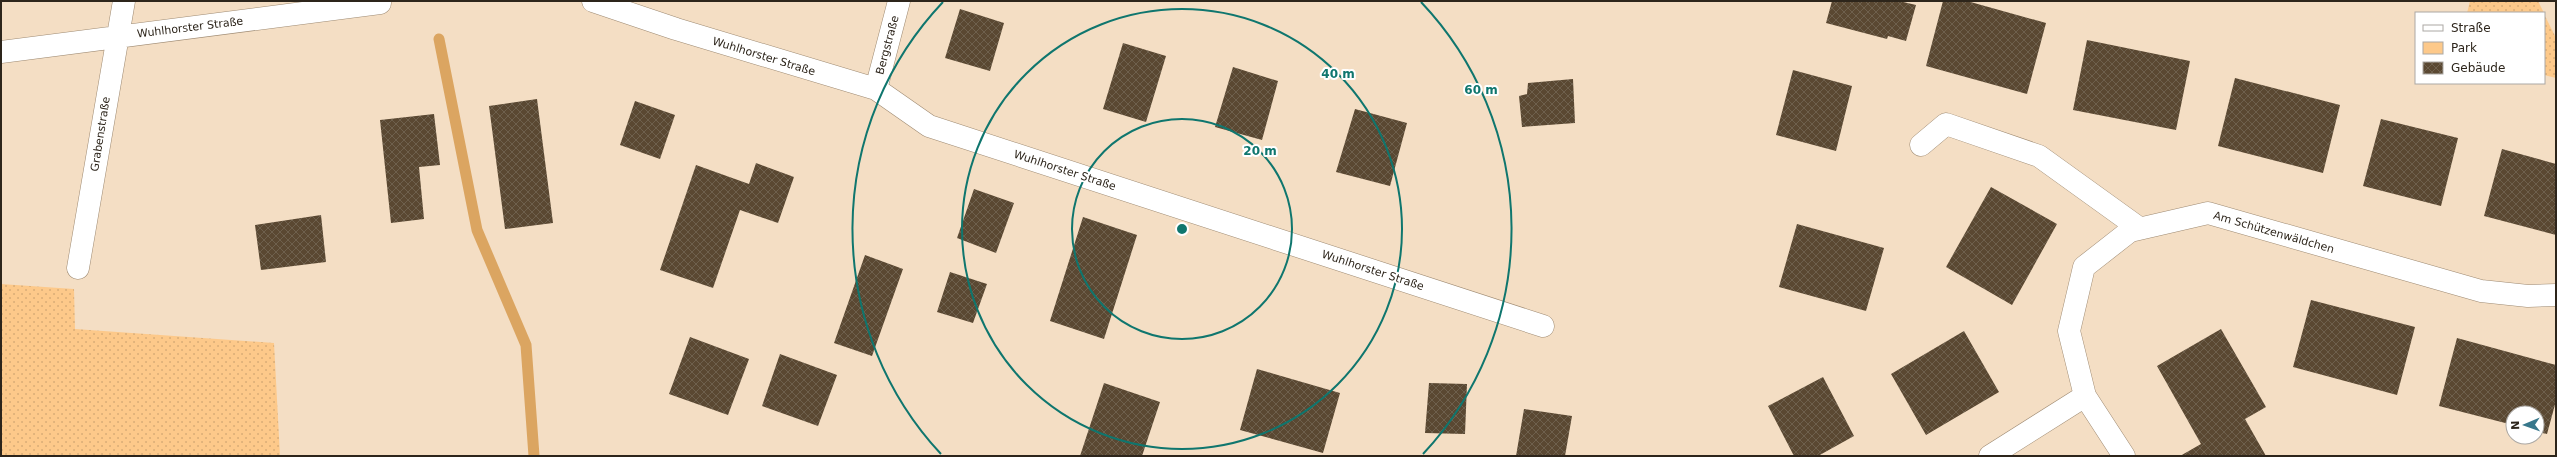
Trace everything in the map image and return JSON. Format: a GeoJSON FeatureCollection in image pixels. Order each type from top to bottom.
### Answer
{"type":"FeatureCollection","features":[{"type":"Feature","properties":{"kind":"street","name":"Grabenstraße"},"geometry":{"type":"LineString","coordinates":[[78,268],[124,1]]}},
{"type":"Feature","properties":{"kind":"street","name":"Wuhlhorster Straße"},"geometry":{"type":"LineString","coordinates":[[593,1],[676,29],[876,89],[929,126],[1543,326]]}},
{"type":"Feature","properties":{"kind":"street","name":"Bergstraße"},"geometry":{"type":"LineString","coordinates":[[876,89],[899,1]]}},
{"type":"Feature","properties":{"kind":"street","name":"Wuhlhorster Straße"},"geometry":{"type":"LineString","coordinates":[[1,52],[380,3]]}},
{"type":"Feature","properties":{"kind":"street"},"geometry":{"type":"LineString","coordinates":[[1921,145],[1946,124],[2039,156],[2139,228]]}},
{"type":"Feature","properties":{"kind":"street","name":"Am Schützenwäldchen"},"geometry":{"type":"LineString","coordinates":[[2124,456],[2085,396],[2069,331],[2084,267],[2130,231],[2208,213],[2481,290],[2528,296],[2556,295]]}},
{"type":"Feature","properties":{"kind":"street"},"geometry":{"type":"LineString","coordinates":[[1990,456],[2085,396]]}},
{"type":"Feature","properties":{"kind":"green space"},"geometry":{"type":"Polygon","coordinates":[[[2470,1],[2538,1],[2544,12],[2467,12],[2470,1]]]}},
{"type":"Feature","properties":{"kind":"green space"},"geometry":{"type":"Polygon","coordinates":[[[2545,16],[2556,38],[2556,78],[2545,75],[2545,16]]]}},
{"type":"Feature","properties":{"kind":"green space"},"geometry":{"type":"Polygon","coordinates":[[[1,284],[74,289],[75,329],[274,343],[280,456],[1,456],[1,284]]]}},
{"type":"Feature","properties":{"kind":"building"},"geometry":{"type":"Polygon","coordinates":[[[1832,1],[1899,1],[1916,5],[1906,41],[1888,36],[1887,39],[1826,23],[1832,1]]]}},
{"type":"Feature","properties":{"kind":"building"},"geometry":{"type":"Polygon","coordinates":[[[1943,1],[1967,1],[2046,23],[2027,94],[1926,66],[1943,1]]]}},
{"type":"Feature","properties":{"kind":"building"},"geometry":{"type":"Polygon","coordinates":[[[960,9],[1004,23],[990,71],[945,58],[960,9]]]}},
{"type":"Feature","properties":{"kind":"building"},"geometry":{"type":"Polygon","coordinates":[[[2087,40],[2190,61],[2176,130],[2073,110],[2087,40]]]}},
{"type":"Feature","properties":{"kind":"building"},"geometry":{"type":"Polygon","coordinates":[[[1123,43],[1166,56],[1146,122],[1103,109],[1123,43]]]}},
{"type":"Feature","properties":{"kind":"building"},"geometry":{"type":"Polygon","coordinates":[[[1233,67],[1278,81],[1262,140],[1215,127],[1233,67]]]}},
{"type":"Feature","properties":{"kind":"building"},"geometry":{"type":"Polygon","coordinates":[[[1793,70],[1852,86],[1836,151],[1776,135],[1793,70]]]}},
{"type":"Feature","properties":{"kind":"building"},"geometry":{"type":"Polygon","coordinates":[[[2235,78],[2340,105],[2323,173],[2218,146],[2235,78]]]}},
{"type":"Feature","properties":{"kind":"building"},"geometry":{"type":"Polygon","coordinates":[[[1573,79],[1575,123],[1522,127],[1519,96],[1527,94],[1528,83],[1573,79]]]}},
{"type":"Feature","properties":{"kind":"building"},"geometry":{"type":"Polygon","coordinates":[[[537,99],[553,223],[505,229],[489,106],[537,99]]]}},
{"type":"Feature","properties":{"kind":"building"},"geometry":{"type":"Polygon","coordinates":[[[635,101],[675,115],[660,159],[620,145],[635,101]]]}},
{"type":"Feature","properties":{"kind":"building"},"geometry":{"type":"Polygon","coordinates":[[[1355,109],[1407,123],[1390,186],[1336,172],[1355,109]]]}},
{"type":"Feature","properties":{"kind":"building"},"geometry":{"type":"Polygon","coordinates":[[[434,114],[440,165],[419,167],[424,219],[391,223],[380,120],[434,114]]]}},
{"type":"Feature","properties":{"kind":"building"},"geometry":{"type":"Polygon","coordinates":[[[2381,119],[2458,138],[2441,206],[2363,186],[2381,119]]]}},
{"type":"Feature","properties":{"kind":"building"},"geometry":{"type":"Polygon","coordinates":[[[2502,149],[2556,164],[2556,235],[2484,216],[2502,149]]]}},
{"type":"Feature","properties":{"kind":"building"},"geometry":{"type":"Polygon","coordinates":[[[756,163],[794,177],[778,223],[740,210],[713,288],[660,270],[696,165],[749,184],[756,163]]]}},
{"type":"Feature","properties":{"kind":"building"},"geometry":{"type":"Polygon","coordinates":[[[1991,187],[2057,224],[2012,305],[1946,267],[1991,187]]]}},
{"type":"Feature","properties":{"kind":"building"},"geometry":{"type":"Polygon","coordinates":[[[974,189],[1014,203],[996,253],[957,238],[974,189]]]}},
{"type":"Feature","properties":{"kind":"building"},"geometry":{"type":"Polygon","coordinates":[[[321,215],[326,262],[261,270],[255,225],[321,215]]]}},
{"type":"Feature","properties":{"kind":"building"},"geometry":{"type":"Polygon","coordinates":[[[1083,217],[1137,235],[1104,339],[1050,321],[1083,217]]]}},
{"type":"Feature","properties":{"kind":"building"},"geometry":{"type":"Polygon","coordinates":[[[1797,224],[1884,248],[1866,311],[1779,287],[1797,224]]]}},
{"type":"Feature","properties":{"kind":"building"},"geometry":{"type":"Polygon","coordinates":[[[865,255],[903,269],[872,356],[834,343],[865,255]]]}},
{"type":"Feature","properties":{"kind":"building"},"geometry":{"type":"Polygon","coordinates":[[[950,272],[987,284],[973,323],[937,312],[950,272]]]}},
{"type":"Feature","properties":{"kind":"building"},"geometry":{"type":"Polygon","coordinates":[[[2311,300],[2415,327],[2397,395],[2293,367],[2311,300]]]}},
{"type":"Feature","properties":{"kind":"building"},"geometry":{"type":"Polygon","coordinates":[[[2221,329],[2266,407],[2245,419],[2266,456],[2180,456],[2201,444],[2157,366],[2221,329]]]}},
{"type":"Feature","properties":{"kind":"building"},"geometry":{"type":"Polygon","coordinates":[[[1964,331],[1999,392],[1926,435],[1891,374],[1964,331]]]}},
{"type":"Feature","properties":{"kind":"building"},"geometry":{"type":"Polygon","coordinates":[[[690,337],[749,359],[728,415],[669,394],[690,337]]]}},
{"type":"Feature","properties":{"kind":"building"},"geometry":{"type":"Polygon","coordinates":[[[2457,338],[2556,365],[2556,401],[2547,434],[2545,434],[2545,405],[2505,405],[2505,423],[2439,406],[2457,338]]]}},
{"type":"Feature","properties":{"kind":"building"},"geometry":{"type":"Polygon","coordinates":[[[780,354],[837,375],[818,426],[762,406],[780,354]]]}},
{"type":"Feature","properties":{"kind":"building"},"geometry":{"type":"Polygon","coordinates":[[[1257,369],[1340,393],[1323,453],[1240,430],[1257,369]]]}},
{"type":"Feature","properties":{"kind":"building"},"geometry":{"type":"Polygon","coordinates":[[[1823,377],[1854,436],[1818,456],[1794,456],[1768,406],[1823,377]]]}},
{"type":"Feature","properties":{"kind":"building"},"geometry":{"type":"Polygon","coordinates":[[[1104,383],[1160,402],[1142,456],[1080,456],[1104,383]]]}},
{"type":"Feature","properties":{"kind":"building"},"geometry":{"type":"Polygon","coordinates":[[[1429,383],[1467,384],[1465,434],[1425,433],[1429,383]]]}},
{"type":"Feature","properties":{"kind":"building"},"geometry":{"type":"Polygon","coordinates":[[[1524,409],[1572,416],[1565,456],[1516,456],[1524,409]]]}},
{"type":"Feature","properties":{"kind":"waterway"},"geometry":{"type":"LineString","coordinates":[[439,39],[477,230],[526,345],[534,456]]}}]}
